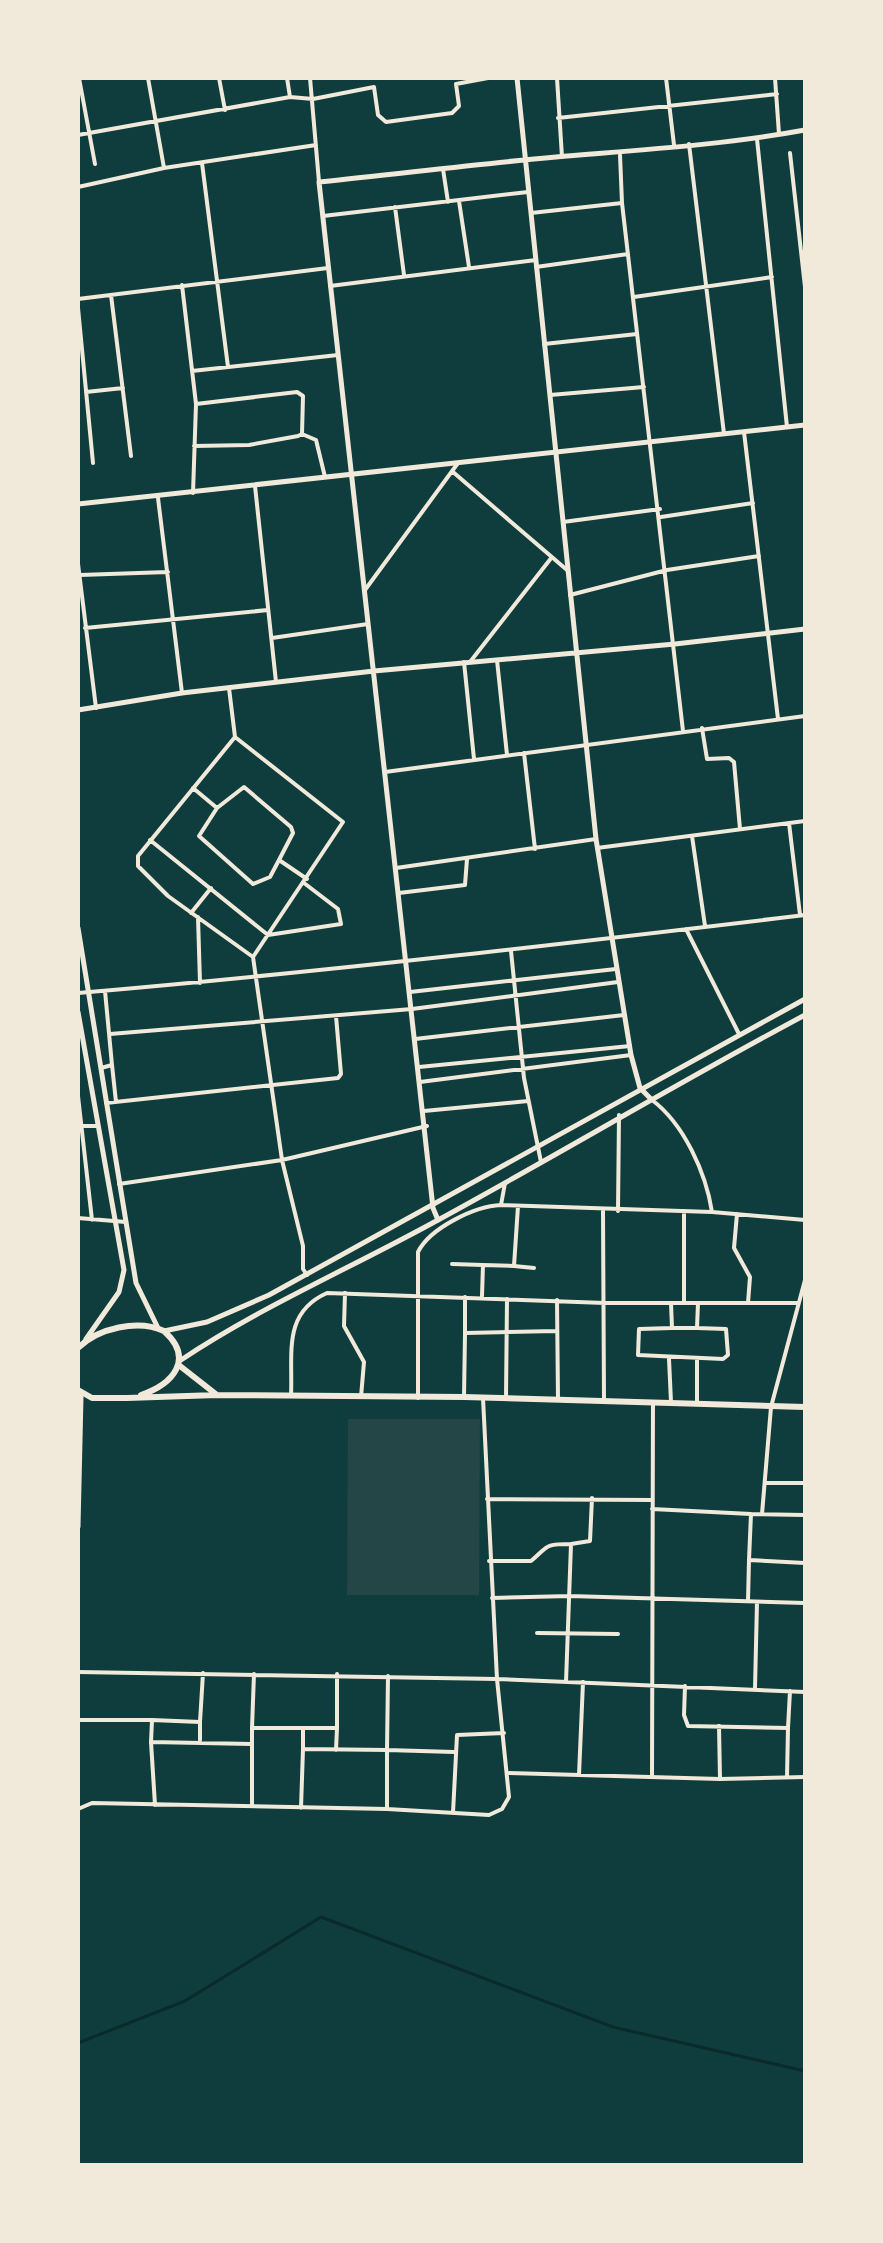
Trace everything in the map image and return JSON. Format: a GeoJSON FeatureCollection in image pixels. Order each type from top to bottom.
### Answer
{"type":"FeatureCollection","features":[{"type":"Feature","properties":{"kind":"main road"},"geometry":{"type":"LineString","coordinates":[[78,1348],[84,1342],[127,1327],[161,1329],[174,1341],[181,1363],[217,1395]]}},
{"type":"Feature","properties":{"kind":"main road"},"geometry":{"type":"LineString","coordinates":[[127,1398],[163,1386],[181,1363]]}},
{"type":"Feature","properties":{"kind":"main road"},"geometry":{"type":"LineString","coordinates":[[79,1394],[92,1398],[217,1395],[464,1397],[805,1407]]}},
{"type":"Feature","properties":{"kind":"street"},"geometry":{"type":"LineString","coordinates":[[79,78],[95,164]]}},
{"type":"Feature","properties":{"kind":"street"},"geometry":{"type":"LineString","coordinates":[[148,78],[164,168]]}},
{"type":"Feature","properties":{"kind":"street"},"geometry":{"type":"LineString","coordinates":[[219,78],[225,110]]}},
{"type":"Feature","properties":{"kind":"street"},"geometry":{"type":"LineString","coordinates":[[287,78],[290,97]]}},
{"type":"Feature","properties":{"kind":"street"},"geometry":{"type":"LineString","coordinates":[[310,78],[330,286],[427,1126],[433,1208],[438,1220]]}},
{"type":"Feature","properties":{"kind":"street"},"geometry":{"type":"LineString","coordinates":[[375,78],[378,115],[386,122],[452,113],[459,106],[455,81],[488,78]]}},
{"type":"Feature","properties":{"kind":"street"},"geometry":{"type":"LineString","coordinates":[[517,78],[597,848],[618,982],[640,1088],[675,1122],[707,1184],[712,1212]]}},
{"type":"Feature","properties":{"kind":"street"},"geometry":{"type":"LineString","coordinates":[[557,78],[562,157]]}},
{"type":"Feature","properties":{"kind":"street"},"geometry":{"type":"LineString","coordinates":[[666,78],[674,145]]}},
{"type":"Feature","properties":{"kind":"street"},"geometry":{"type":"LineString","coordinates":[[775,78],[779,134]]}},
{"type":"Feature","properties":{"kind":"street"},"geometry":{"type":"LineString","coordinates":[[78,135],[290,97],[313,99],[374,87]]}},
{"type":"Feature","properties":{"kind":"street"},"geometry":{"type":"LineString","coordinates":[[558,118],[777,94]]}},
{"type":"Feature","properties":{"kind":"street"},"geometry":{"type":"LineString","coordinates":[[319,182],[525,160],[620,155],[674,145],[757,139],[805,130]]}},
{"type":"Feature","properties":{"kind":"street"},"geometry":{"type":"LineString","coordinates":[[757,139],[787,427]]}},
{"type":"Feature","properties":{"kind":"street"},"geometry":{"type":"LineString","coordinates":[[689,144],[724,434]]}},
{"type":"Feature","properties":{"kind":"street"},"geometry":{"type":"LineString","coordinates":[[78,187],[164,168],[316,145]]}},
{"type":"Feature","properties":{"kind":"street"},"geometry":{"type":"LineString","coordinates":[[790,153],[805,287]]}},
{"type":"Feature","properties":{"kind":"street"},"geometry":{"type":"LineString","coordinates":[[620,155],[622,203],[661,517],[683,731]]}},
{"type":"Feature","properties":{"kind":"street"},"geometry":{"type":"LineString","coordinates":[[202,163],[228,367]]}},
{"type":"Feature","properties":{"kind":"street"},"geometry":{"type":"LineString","coordinates":[[443,169],[448,202]]}},
{"type":"Feature","properties":{"kind":"street"},"geometry":{"type":"LineString","coordinates":[[323,216],[528,192]]}},
{"type":"Feature","properties":{"kind":"street"},"geometry":{"type":"LineString","coordinates":[[459,201],[469,267]]}},
{"type":"Feature","properties":{"kind":"street"},"geometry":{"type":"LineString","coordinates":[[531,213],[622,203]]}},
{"type":"Feature","properties":{"kind":"street"},"geometry":{"type":"LineString","coordinates":[[395,207],[404,275]]}},
{"type":"Feature","properties":{"kind":"street"},"geometry":{"type":"LineString","coordinates":[[797,217],[805,216]]}},
{"type":"Feature","properties":{"kind":"street"},"geometry":{"type":"LineString","coordinates":[[330,286],[469,267],[536,264],[628,254]]}},
{"type":"Feature","properties":{"kind":"street"},"geometry":{"type":"LineString","coordinates":[[78,299],[328,268]]}},
{"type":"Feature","properties":{"kind":"street"},"geometry":{"type":"LineString","coordinates":[[634,297],[772,277]]}},
{"type":"Feature","properties":{"kind":"street"},"geometry":{"type":"LineString","coordinates":[[182,285],[196,404],[193,493]]}},
{"type":"Feature","properties":{"kind":"street"},"geometry":{"type":"LineString","coordinates":[[111,295],[131,456]]}},
{"type":"Feature","properties":{"kind":"street"},"geometry":{"type":"LineString","coordinates":[[78,308],[93,463]]}},
{"type":"Feature","properties":{"kind":"street"},"geometry":{"type":"LineString","coordinates":[[544,344],[637,334]]}},
{"type":"Feature","properties":{"kind":"street"},"geometry":{"type":"LineString","coordinates":[[192,371],[338,355]]}},
{"type":"Feature","properties":{"kind":"street"},"geometry":{"type":"LineString","coordinates":[[548,395],[644,387]]}},
{"type":"Feature","properties":{"kind":"street"},"geometry":{"type":"LineString","coordinates":[[86,392],[123,388]]}},
{"type":"Feature","properties":{"kind":"street"},"geometry":{"type":"LineString","coordinates":[[196,404],[297,392],[303,396],[306,406],[302,434]]}},
{"type":"Feature","properties":{"kind":"street"},"geometry":{"type":"LineString","coordinates":[[78,504],[158,498],[459,461],[805,425]]}},
{"type":"Feature","properties":{"kind":"street"},"geometry":{"type":"LineString","coordinates":[[744,431],[778,719]]}},
{"type":"Feature","properties":{"kind":"street"},"geometry":{"type":"LineString","coordinates":[[194,446],[249,445],[302,434],[316,440],[325,477]]}},
{"type":"Feature","properties":{"kind":"street"},"geometry":{"type":"LineString","coordinates":[[365,590],[459,461]]}},
{"type":"Feature","properties":{"kind":"street"},"geometry":{"type":"LineString","coordinates":[[453,472],[567,570]]}},
{"type":"Feature","properties":{"kind":"street"},"geometry":{"type":"LineString","coordinates":[[255,486],[276,682]]}},
{"type":"Feature","properties":{"kind":"street"},"geometry":{"type":"LineString","coordinates":[[158,498],[182,693]]}},
{"type":"Feature","properties":{"kind":"street"},"geometry":{"type":"LineString","coordinates":[[661,517],[753,503]]}},
{"type":"Feature","properties":{"kind":"street"},"geometry":{"type":"LineString","coordinates":[[562,522],[660,509]]}},
{"type":"Feature","properties":{"kind":"street"},"geometry":{"type":"LineString","coordinates":[[570,595],[667,570],[760,556]]}},
{"type":"Feature","properties":{"kind":"street"},"geometry":{"type":"LineString","coordinates":[[474,760],[467,662],[552,557]]}},
{"type":"Feature","properties":{"kind":"street"},"geometry":{"type":"LineString","coordinates":[[78,564],[96,708]]}},
{"type":"Feature","properties":{"kind":"street"},"geometry":{"type":"LineString","coordinates":[[79,575],[168,572]]}},
{"type":"Feature","properties":{"kind":"street"},"geometry":{"type":"LineString","coordinates":[[85,628],[174,622],[268,610]]}},
{"type":"Feature","properties":{"kind":"street"},"geometry":{"type":"LineString","coordinates":[[271,638],[368,624]]}},
{"type":"Feature","properties":{"kind":"street"},"geometry":{"type":"LineString","coordinates":[[78,710],[182,693],[374,671],[805,629]]}},
{"type":"Feature","properties":{"kind":"street"},"geometry":{"type":"LineString","coordinates":[[78,640],[87,638]]}},
{"type":"Feature","properties":{"kind":"street"},"geometry":{"type":"LineString","coordinates":[[497,660],[507,755]]}},
{"type":"Feature","properties":{"kind":"street"},"geometry":{"type":"LineString","coordinates":[[229,688],[235,737],[343,822],[253,957]]}},
{"type":"Feature","properties":{"kind":"street"},"geometry":{"type":"LineString","coordinates":[[385,772],[805,716]]}},
{"type":"Feature","properties":{"kind":"street"},"geometry":{"type":"LineString","coordinates":[[702,728],[707,759],[729,758],[734,762],[740,829]]}},
{"type":"Feature","properties":{"kind":"street"},"geometry":{"type":"LineString","coordinates":[[235,737],[150,840],[138,856],[138,866],[168,896],[253,957],[282,1160],[303,1246],[303,1269],[307,1275]]}},
{"type":"Feature","properties":{"kind":"street"},"geometry":{"type":"LineString","coordinates":[[524,753],[535,849]]}},
{"type":"Feature","properties":{"kind":"street"},"geometry":{"type":"LineString","coordinates":[[244,787],[251,790],[293,833],[270,877],[253,884],[202,843],[199,836],[217,808],[244,787]]}},
{"type":"Feature","properties":{"kind":"street"},"geometry":{"type":"LineString","coordinates":[[193,788],[217,808]]}},
{"type":"Feature","properties":{"kind":"street"},"geometry":{"type":"LineString","coordinates":[[597,848],[805,821]]}},
{"type":"Feature","properties":{"kind":"street"},"geometry":{"type":"LineString","coordinates":[[78,993],[258,978],[511,951],[610,935],[802,915],[789,823]]}},
{"type":"Feature","properties":{"kind":"street"},"geometry":{"type":"LineString","coordinates":[[692,836],[705,926]]}},
{"type":"Feature","properties":{"kind":"street"},"geometry":{"type":"LineString","coordinates":[[396,868],[596,839]]}},
{"type":"Feature","properties":{"kind":"street"},"geometry":{"type":"LineString","coordinates":[[150,840],[268,935],[341,924],[338,909],[279,860]]}},
{"type":"Feature","properties":{"kind":"street"},"geometry":{"type":"LineString","coordinates":[[399,893],[465,885],[467,859]]}},
{"type":"Feature","properties":{"kind":"street"},"geometry":{"type":"LineString","coordinates":[[191,913],[211,888]]}},
{"type":"Feature","properties":{"kind":"street"},"geometry":{"type":"LineString","coordinates":[[198,917],[200,983]]}},
{"type":"Feature","properties":{"kind":"street"},"geometry":{"type":"LineString","coordinates":[[78,928],[136,1283],[161,1329],[187,1328],[239,1311],[433,1208],[640,1088],[805,999]]}},
{"type":"Feature","properties":{"kind":"street"},"geometry":{"type":"LineString","coordinates":[[686,929],[739,1034]]}},
{"type":"Feature","properties":{"kind":"street"},"geometry":{"type":"LineString","coordinates":[[511,951],[528,1101],[541,1162]]}},
{"type":"Feature","properties":{"kind":"street"},"geometry":{"type":"LineString","coordinates":[[410,992],[616,969]]}},
{"type":"Feature","properties":{"kind":"street"},"geometry":{"type":"LineString","coordinates":[[110,1034],[412,1009],[618,982]]}},
{"type":"Feature","properties":{"kind":"street"},"geometry":{"type":"LineString","coordinates":[[105,991],[116,1102]]}},
{"type":"Feature","properties":{"kind":"street"},"geometry":{"type":"LineString","coordinates":[[78,1012],[117,1222],[123,1283],[84,1342]]}},
{"type":"Feature","properties":{"kind":"street"},"geometry":{"type":"LineString","coordinates":[[415,1039],[624,1014]]}},
{"type":"Feature","properties":{"kind":"street"},"geometry":{"type":"LineString","coordinates":[[181,1363],[232,1327],[438,1220],[619,1115],[805,1015]]}},
{"type":"Feature","properties":{"kind":"street"},"geometry":{"type":"LineString","coordinates":[[106,1103],[338,1078],[341,1074],[336,1016]]}},
{"type":"Feature","properties":{"kind":"street"},"geometry":{"type":"LineString","coordinates":[[419,1067],[630,1046]]}},
{"type":"Feature","properties":{"kind":"street"},"geometry":{"type":"LineString","coordinates":[[420,1082],[631,1055]]}},
{"type":"Feature","properties":{"kind":"street"},"geometry":{"type":"LineString","coordinates":[[78,1057],[86,1057]]}},
{"type":"Feature","properties":{"kind":"street"},"geometry":{"type":"LineString","coordinates":[[101,1068],[112,1065]]}},
{"type":"Feature","properties":{"kind":"street"},"geometry":{"type":"LineString","coordinates":[[78,1096],[92,1220]]}},
{"type":"Feature","properties":{"kind":"street"},"geometry":{"type":"LineString","coordinates":[[424,1111],[528,1101]]}},
{"type":"Feature","properties":{"kind":"street"},"geometry":{"type":"LineString","coordinates":[[618,1211],[619,1115]]}},
{"type":"Feature","properties":{"kind":"street"},"geometry":{"type":"LineString","coordinates":[[81,1126],[98,1126]]}},
{"type":"Feature","properties":{"kind":"street"},"geometry":{"type":"LineString","coordinates":[[119,1184],[282,1160],[427,1126]]}},
{"type":"Feature","properties":{"kind":"street"},"geometry":{"type":"LineString","coordinates":[[501,1205],[505,1182]]}},
{"type":"Feature","properties":{"kind":"street"},"geometry":{"type":"LineString","coordinates":[[418,1398],[418,1252],[424,1241],[481,1208],[501,1205],[603,1211],[712,1212],[805,1220]]}},
{"type":"Feature","properties":{"kind":"street"},"geometry":{"type":"LineString","coordinates":[[514,1266],[518,1206]]}},
{"type":"Feature","properties":{"kind":"street"},"geometry":{"type":"LineString","coordinates":[[603,1211],[604,1400]]}},
{"type":"Feature","properties":{"kind":"street"},"geometry":{"type":"LineString","coordinates":[[684,1211],[684,1303]]}},
{"type":"Feature","properties":{"kind":"street"},"geometry":{"type":"LineString","coordinates":[[737,1214],[734,1248],[750,1277],[748,1303]]}},
{"type":"Feature","properties":{"kind":"street"},"geometry":{"type":"LineString","coordinates":[[78,1218],[126,1222]]}},
{"type":"Feature","properties":{"kind":"street"},"geometry":{"type":"LineString","coordinates":[[452,1264],[534,1268]]}},
{"type":"Feature","properties":{"kind":"street"},"geometry":{"type":"LineString","coordinates":[[482,1297],[483,1265]]}},
{"type":"Feature","properties":{"kind":"street"},"geometry":{"type":"LineString","coordinates":[[762,1514],[771,1407],[805,1280]]}},
{"type":"Feature","properties":{"kind":"street"},"geometry":{"type":"LineString","coordinates":[[291,1396],[294,1322],[299,1312],[327,1293],[605,1303],[798,1303]]}},
{"type":"Feature","properties":{"kind":"street"},"geometry":{"type":"LineString","coordinates":[[345,1293],[344,1326],[364,1362],[361,1397]]}},
{"type":"Feature","properties":{"kind":"street"},"geometry":{"type":"LineString","coordinates":[[464,1397],[465,1297]]}},
{"type":"Feature","properties":{"kind":"street"},"geometry":{"type":"LineString","coordinates":[[506,1398],[507,1299]]}},
{"type":"Feature","properties":{"kind":"street"},"geometry":{"type":"LineString","coordinates":[[557,1300],[558,1400]]}},
{"type":"Feature","properties":{"kind":"street"},"geometry":{"type":"LineString","coordinates":[[671,1302],[672,1328]]}},
{"type":"Feature","properties":{"kind":"street"},"geometry":{"type":"LineString","coordinates":[[697,1328],[698,1303]]}},
{"type":"Feature","properties":{"kind":"street"},"geometry":{"type":"LineString","coordinates":[[641,1327],[697,1328],[726,1329],[728,1353],[723,1359],[669,1359],[637,1353],[641,1327]]}},
{"type":"Feature","properties":{"kind":"street"},"geometry":{"type":"LineString","coordinates":[[465,1333],[556,1331]]}},
{"type":"Feature","properties":{"kind":"street"},"geometry":{"type":"LineString","coordinates":[[669,1359],[671,1402]]}},
{"type":"Feature","properties":{"kind":"street"},"geometry":{"type":"LineString","coordinates":[[697,1360],[697,1404]]}},
{"type":"Feature","properties":{"kind":"street"},"geometry":{"type":"LineString","coordinates":[[78,1527],[79,1394]]}},
{"type":"Feature","properties":{"kind":"street"},"geometry":{"type":"LineString","coordinates":[[78,1809],[92,1803],[387,1809],[489,1815],[502,1809],[509,1797],[509,1773],[497,1679],[483,1398]]}},
{"type":"Feature","properties":{"kind":"street"},"geometry":{"type":"LineString","coordinates":[[652,1776],[655,1685],[651,1598],[653,1402]]}},
{"type":"Feature","properties":{"kind":"street"},"geometry":{"type":"LineString","coordinates":[[766,1483],[805,1483]]}},
{"type":"Feature","properties":{"kind":"street"},"geometry":{"type":"LineString","coordinates":[[489,1561],[531,1561],[540,1548],[548,1544],[590,1541],[592,1498]]}},
{"type":"Feature","properties":{"kind":"street"},"geometry":{"type":"LineString","coordinates":[[487,1499],[653,1500]]}},
{"type":"Feature","properties":{"kind":"street"},"geometry":{"type":"LineString","coordinates":[[652,1509],[805,1515]]}},
{"type":"Feature","properties":{"kind":"street"},"geometry":{"type":"LineString","coordinates":[[748,1601],[751,1514]]}},
{"type":"Feature","properties":{"kind":"street"},"geometry":{"type":"LineString","coordinates":[[566,1682],[571,1544]]}},
{"type":"Feature","properties":{"kind":"street"},"geometry":{"type":"LineString","coordinates":[[749,1560],[805,1563]]}},
{"type":"Feature","properties":{"kind":"street"},"geometry":{"type":"LineString","coordinates":[[492,1598],[570,1596],[805,1603]]}},
{"type":"Feature","properties":{"kind":"street"},"geometry":{"type":"LineString","coordinates":[[755,1688],[757,1602]]}},
{"type":"Feature","properties":{"kind":"street"},"geometry":{"type":"LineString","coordinates":[[537,1633],[618,1634]]}},
{"type":"Feature","properties":{"kind":"street"},"geometry":{"type":"LineString","coordinates":[[78,1672],[337,1674],[805,1692]]}},
{"type":"Feature","properties":{"kind":"street"},"geometry":{"type":"LineString","coordinates":[[200,1740],[203,1672]]}},
{"type":"Feature","properties":{"kind":"street"},"geometry":{"type":"LineString","coordinates":[[252,1807],[254,1674]]}},
{"type":"Feature","properties":{"kind":"street"},"geometry":{"type":"LineString","coordinates":[[336,1750],[337,1674]]}},
{"type":"Feature","properties":{"kind":"street"},"geometry":{"type":"LineString","coordinates":[[387,1809],[388,1676]]}},
{"type":"Feature","properties":{"kind":"street"},"geometry":{"type":"LineString","coordinates":[[579,1775],[583,1682]]}},
{"type":"Feature","properties":{"kind":"street"},"geometry":{"type":"LineString","coordinates":[[685,1686],[685,1724],[788,1728]]}},
{"type":"Feature","properties":{"kind":"street"},"geometry":{"type":"LineString","coordinates":[[787,1777],[790,1691]]}},
{"type":"Feature","properties":{"kind":"street"},"geometry":{"type":"LineString","coordinates":[[78,1720],[200,1722]]}},
{"type":"Feature","properties":{"kind":"street"},"geometry":{"type":"LineString","coordinates":[[152,1720],[155,1805]]}},
{"type":"Feature","properties":{"kind":"street"},"geometry":{"type":"LineString","coordinates":[[719,1726],[720,1779]]}},
{"type":"Feature","properties":{"kind":"street"},"geometry":{"type":"LineString","coordinates":[[252,1728],[337,1728]]}},
{"type":"Feature","properties":{"kind":"street"},"geometry":{"type":"LineString","coordinates":[[301,1808],[303,1728]]}},
{"type":"Feature","properties":{"kind":"street"},"geometry":{"type":"LineString","coordinates":[[453,1814],[454,1752],[460,1734],[504,1733]]}},
{"type":"Feature","properties":{"kind":"street"},"geometry":{"type":"LineString","coordinates":[[151,1742],[200,1740],[252,1744]]}},
{"type":"Feature","properties":{"kind":"street"},"geometry":{"type":"LineString","coordinates":[[303,1749],[454,1752]]}},
{"type":"Feature","properties":{"kind":"street"},"geometry":{"type":"LineString","coordinates":[[509,1773],[720,1779],[805,1777]]}},
{"type":"Feature","properties":{"kind":"shaded area"},"geometry":{"type":"Polygon","coordinates":[[[348,1419],[480,1419],[479,1595],[347,1595],[348,1419]]]}},
{"type":"Feature","properties":{"kind":"waterway"},"geometry":{"type":"LineString","coordinates":[[78,2043],[185,2001],[321,1917],[613,2027],[805,2071]]}}]}
